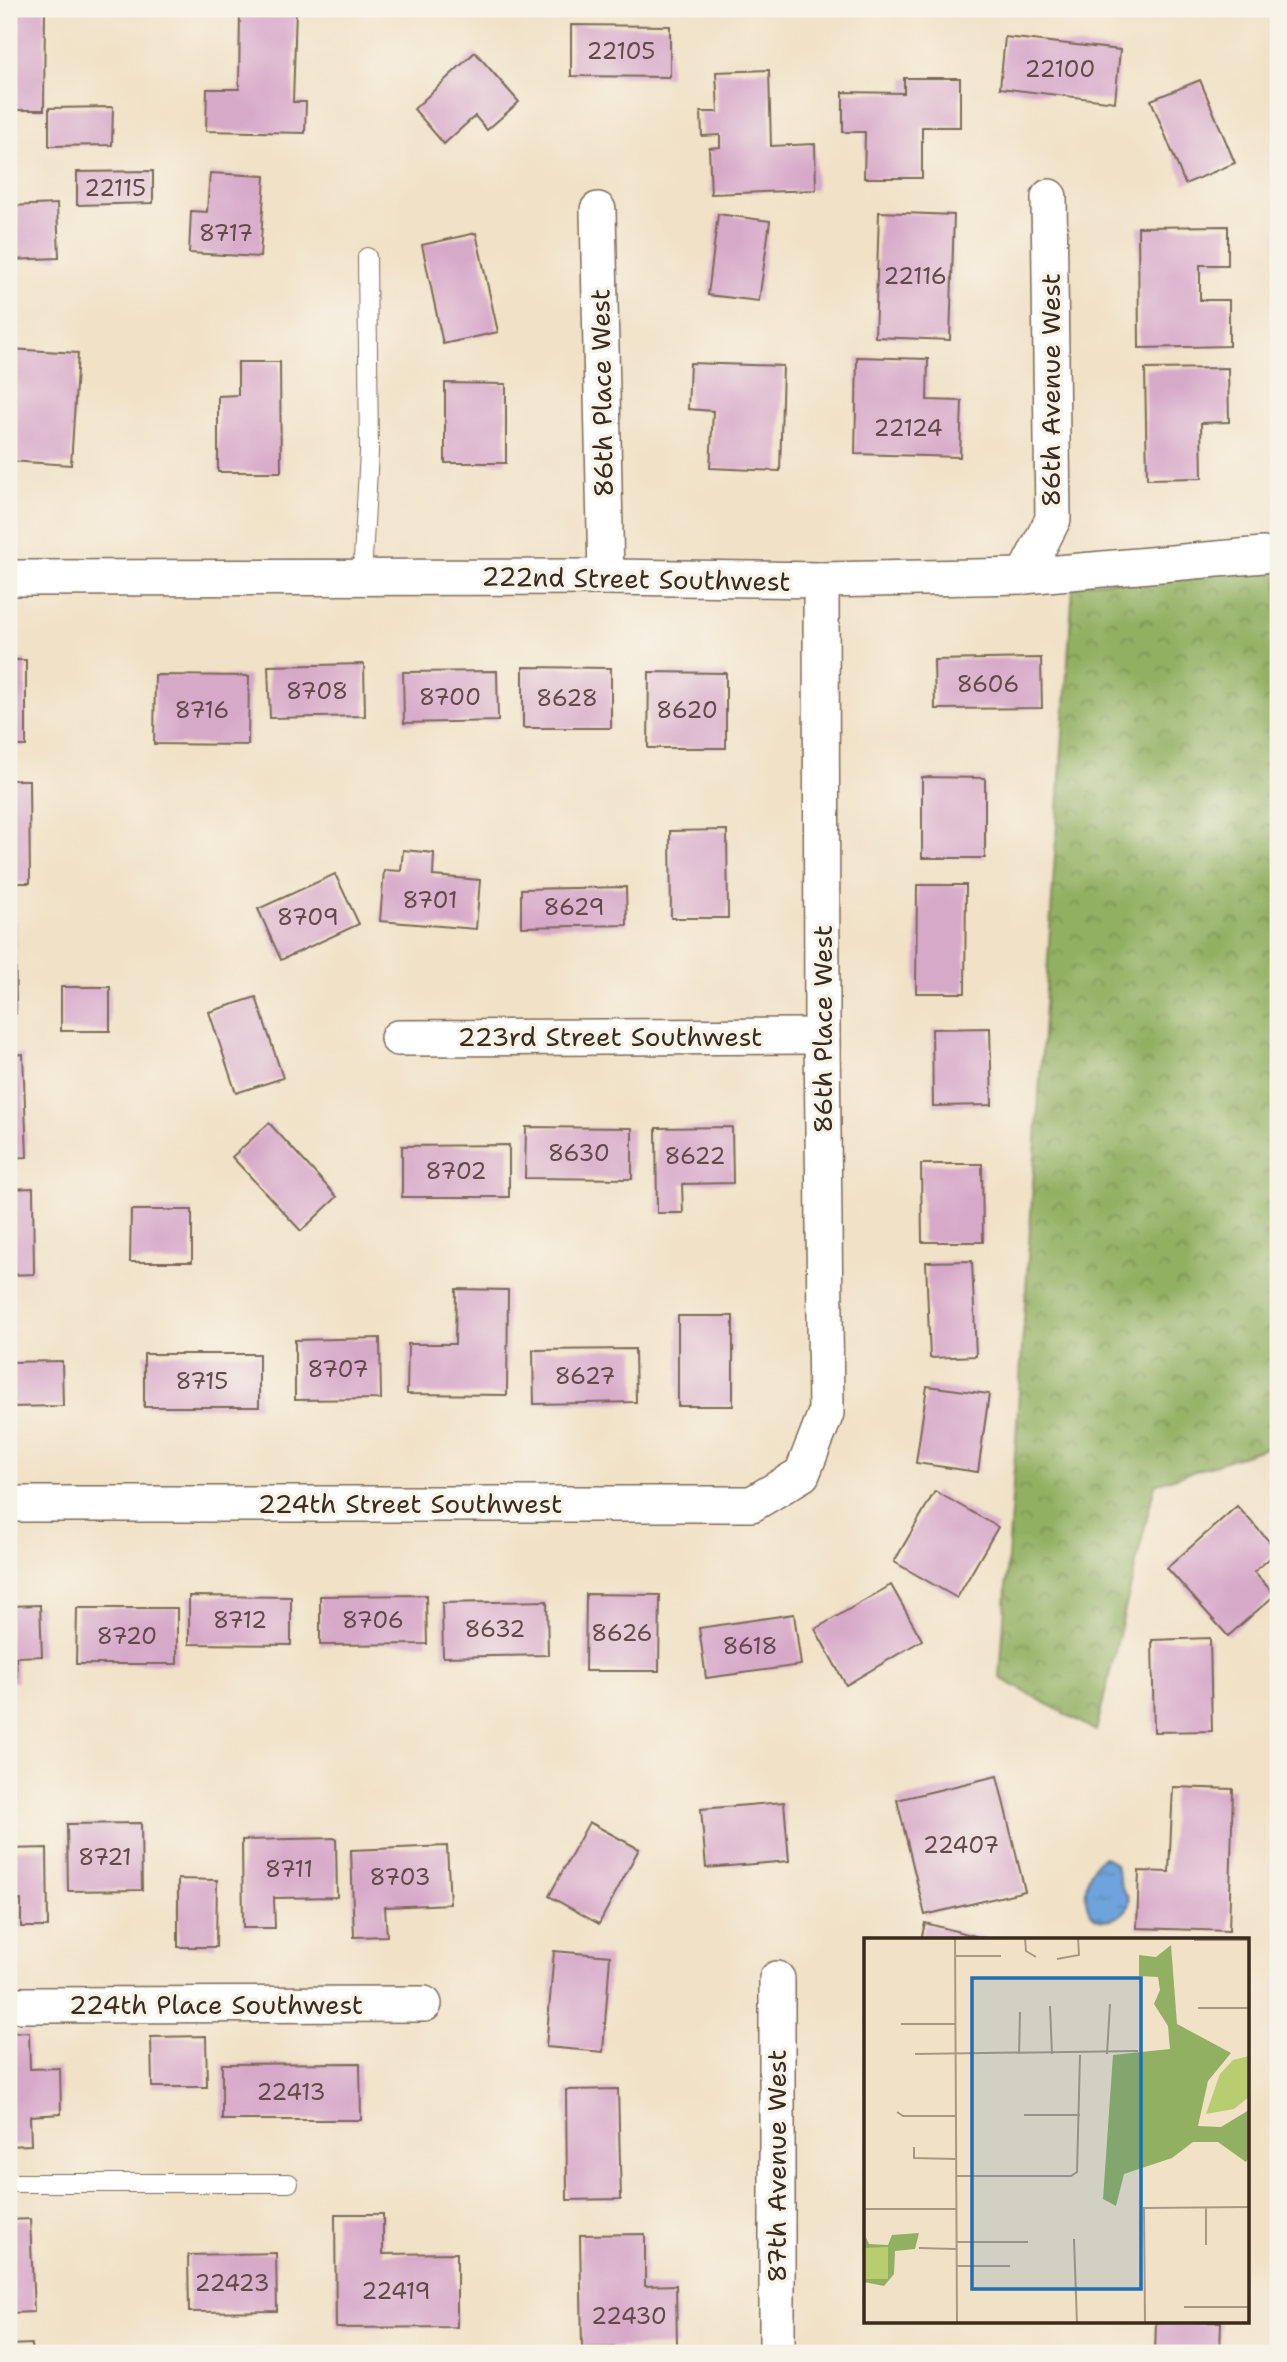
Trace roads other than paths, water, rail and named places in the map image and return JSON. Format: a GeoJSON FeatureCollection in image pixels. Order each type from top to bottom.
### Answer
{"type":"FeatureCollection","features":[{"type":"Feature","properties":{"kind":"street","name":"86th Avenue West"},"geometry":{"type":"LineString","coordinates":[[1024,576],[1052,519],[1049,197]]}},
{"type":"Feature","properties":{"kind":"street","name":"86th Place West"},"geometry":{"type":"LineString","coordinates":[[598,210],[607,577]]}},
{"type":"Feature","properties":{"kind":"street","name":"222nd Street Southwest"},"geometry":{"type":"LineString","coordinates":[[9,578],[607,577],[821,580],[1024,576],[1263,555]]}},
{"type":"Feature","properties":{"kind":"street","name":"86th Place West"},"geometry":{"type":"LineString","coordinates":[[802,1474],[826,1413],[821,580]]}},
{"type":"Feature","properties":{"kind":"street","name":"223rd Street Southwest"},"geometry":{"type":"LineString","coordinates":[[398,1038],[822,1035]]}},
{"type":"Feature","properties":{"kind":"street","name":"224th Street Southwest"},"geometry":{"type":"LineString","coordinates":[[9,1504],[751,1504],[802,1474]]}},
{"type":"Feature","properties":{"kind":"street","name":"87th Avenue West"},"geometry":{"type":"LineString","coordinates":[[777,1979],[777,2353]]}},
{"type":"Feature","properties":{"kind":"street","name":"224th Place Southwest"},"geometry":{"type":"LineString","coordinates":[[9,2005],[424,2004]]}},
{"type":"Feature","properties":{"kind":"lane"},"geometry":{"type":"LineString","coordinates":[[362,577],[369,452],[367,257]]}},
{"type":"Feature","properties":{"kind":"lane"},"geometry":{"type":"LineString","coordinates":[[9,2183],[289,2183]]}},
{"type":"Feature","properties":{"kind":"water"},"geometry":{"type":"Polygon","coordinates":[[[1104,1857],[1116,1866],[1129,1902],[1121,1915],[1105,1920],[1096,1918],[1090,1912],[1086,1892],[1091,1871],[1104,1857]]]}}]}
